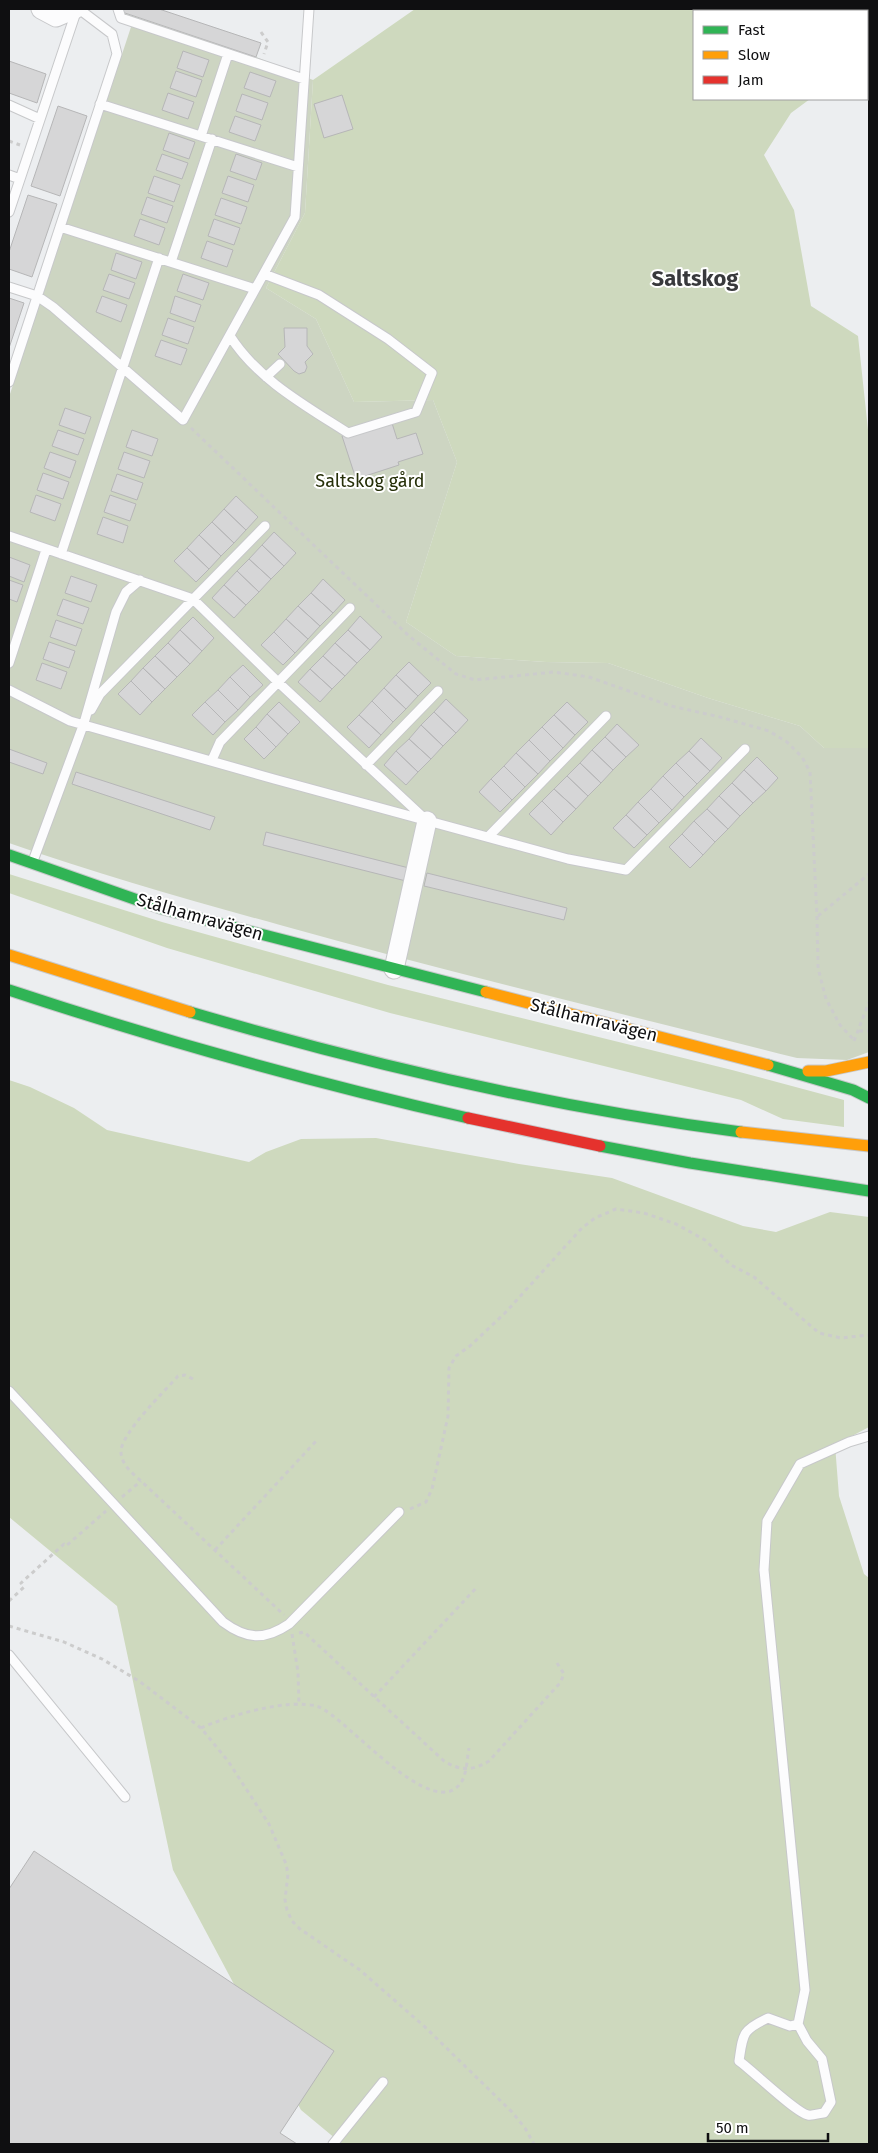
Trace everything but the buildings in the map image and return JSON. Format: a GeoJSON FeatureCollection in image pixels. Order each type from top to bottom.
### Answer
{"type":"FeatureCollection","features":[{"type":"Feature","properties":{"kind":"main road","name":"Stålhamravägen"},"geometry":{"type":"LineString","coordinates":[[9,855],[163,909],[795,1072],[853,1090],[869,1098]]}},
{"type":"Feature","properties":{"kind":"main road"},"geometry":{"type":"LineString","coordinates":[[9,955],[50,970],[240,1027],[396,1067],[529,1096],[659,1120],[807,1140],[869,1146]]}},
{"type":"Feature","properties":{"kind":"main road"},"geometry":{"type":"LineString","coordinates":[[9,990],[231,1058],[388,1100],[655,1157],[869,1191]]}},
{"type":"Feature","properties":{"kind":"main road","name":"Stålhamravägen"},"geometry":{"type":"LineString","coordinates":[[795,1072],[826,1071],[869,1062]]}},
{"type":"Feature","properties":{"kind":"street"},"geometry":{"type":"LineString","coordinates":[[52,12],[77,9]]}},
{"type":"Feature","properties":{"kind":"street"},"geometry":{"type":"LineString","coordinates":[[394,968],[427,821]]}},
{"type":"Feature","properties":{"kind":"lane"},"geometry":{"type":"LineString","coordinates":[[9,212],[77,9],[112,34],[116,54],[9,382]]}},
{"type":"Feature","properties":{"kind":"lane"},"geometry":{"type":"LineString","coordinates":[[118,9],[120,18],[304,79]]}},
{"type":"Feature","properties":{"kind":"lane"},"geometry":{"type":"LineString","coordinates":[[9,286],[37,296],[52,307],[183,420],[295,217],[308,9]]}},
{"type":"Feature","properties":{"kind":"lane"},"geometry":{"type":"LineString","coordinates":[[201,136],[228,54]]}},
{"type":"Feature","properties":{"kind":"lane"},"geometry":{"type":"LineString","coordinates":[[100,104],[298,167]]}},
{"type":"Feature","properties":{"kind":"lane"},"geometry":{"type":"LineString","coordinates":[[9,105],[40,119]]}},
{"type":"Feature","properties":{"kind":"lane"},"geometry":{"type":"LineString","coordinates":[[171,262],[212,139]]}},
{"type":"Feature","properties":{"kind":"lane"},"geometry":{"type":"LineString","coordinates":[[9,175],[20,179]]}},
{"type":"Feature","properties":{"kind":"lane"},"geometry":{"type":"LineString","coordinates":[[60,227],[255,289]]}},
{"type":"Feature","properties":{"kind":"lane"},"geometry":{"type":"LineString","coordinates":[[62,554],[160,258]]}},
{"type":"Feature","properties":{"kind":"lane"},"geometry":{"type":"LineString","coordinates":[[230,336],[240,352],[266,377],[348,433],[416,412],[432,372],[388,339],[319,295],[264,274]]}},
{"type":"Feature","properties":{"kind":"lane"},"geometry":{"type":"LineString","coordinates":[[266,377],[280,364]]}},
{"type":"Feature","properties":{"kind":"lane"},"geometry":{"type":"LineString","coordinates":[[84,723],[100,694],[265,526]]}},
{"type":"Feature","properties":{"kind":"lane"},"geometry":{"type":"LineString","coordinates":[[9,536],[193,599],[279,683],[427,821]]}},
{"type":"Feature","properties":{"kind":"lane"},"geometry":{"type":"LineString","coordinates":[[9,663],[46,550]]}},
{"type":"Feature","properties":{"kind":"lane"},"geometry":{"type":"LineString","coordinates":[[32,863],[84,723],[116,612],[126,592],[140,580]]}},
{"type":"Feature","properties":{"kind":"lane"},"geometry":{"type":"LineString","coordinates":[[212,760],[220,742],[350,608]]}},
{"type":"Feature","properties":{"kind":"lane"},"geometry":{"type":"LineString","coordinates":[[9,690],[70,720],[488,838],[568,859],[626,870],[745,749]]}},
{"type":"Feature","properties":{"kind":"lane"},"geometry":{"type":"LineString","coordinates":[[366,765],[438,691]]}},
{"type":"Feature","properties":{"kind":"lane"},"geometry":{"type":"LineString","coordinates":[[488,838],[606,716]]}},
{"type":"Feature","properties":{"kind":"lane"},"geometry":{"type":"LineString","coordinates":[[9,1391],[223,1622],[235,1631],[254,1636],[271,1634],[289,1624],[399,1512]]}},
{"type":"Feature","properties":{"kind":"lane"},"geometry":{"type":"LineString","coordinates":[[798,2024],[790,2026],[768,2018],[752,2025],[742,2036],[739,2061],[754,2071],[792,2106],[808,2115],[824,2113],[831,2102],[822,2060],[807,2041],[798,2024],[805,1990],[764,1570],[767,1521],[800,1464],[849,1442],[869,1436]]}},
{"type":"Feature","properties":{"kind":"lane"},"geometry":{"type":"LineString","coordinates":[[9,1655],[126,1796]]}},
{"type":"Feature","properties":{"kind":"lane"},"geometry":{"type":"LineString","coordinates":[[334,2144],[383,2082]]}},
{"type":"Feature","properties":{"kind":"path"},"geometry":{"type":"LineString","coordinates":[[260,64],[268,42],[261,32]]}},
{"type":"Feature","properties":{"kind":"path"},"geometry":{"type":"LineString","coordinates":[[183,420],[396,624],[456,674],[475,680],[554,672],[589,677],[671,706],[769,731],[787,742],[802,757],[810,772],[818,968],[826,999],[840,1025],[854,1040]]}},
{"type":"Feature","properties":{"kind":"path"},"geometry":{"type":"LineString","coordinates":[[817,917],[869,874]]}},
{"type":"Feature","properties":{"kind":"path"},"geometry":{"type":"LineString","coordinates":[[869,1002],[859,1032],[869,1031]]}},
{"type":"Feature","properties":{"kind":"path"},"geometry":{"type":"LineString","coordinates":[[399,1512],[426,1502],[432,1489],[448,1416],[449,1368],[456,1356],[470,1346],[505,1313],[582,1228],[595,1218],[616,1208],[644,1213],[676,1224],[706,1240],[731,1265],[754,1277],[819,1333],[841,1338],[869,1335]]}},
{"type":"Feature","properties":{"kind":"path"},"geometry":{"type":"LineString","coordinates":[[193,1379],[185,1375],[178,1376],[125,1437],[121,1453],[123,1460],[129,1470],[283,1613],[289,1624],[296,1654],[298,1705]]}},
{"type":"Feature","properties":{"kind":"path"},"geometry":{"type":"LineString","coordinates":[[215,1550],[318,1439]]}},
{"type":"Feature","properties":{"kind":"path"},"geometry":{"type":"LineString","coordinates":[[123,1496],[141,1481]]}},
{"type":"Feature","properties":{"kind":"path"},"geometry":{"type":"LineString","coordinates":[[9,1601],[24,1587],[21,1583],[38,1567],[64,1544],[66,1546],[96,1522]]}},
{"type":"Feature","properties":{"kind":"path"},"geometry":{"type":"LineString","coordinates":[[374,1697],[478,1586]]}},
{"type":"Feature","properties":{"kind":"path"},"geometry":{"type":"LineString","coordinates":[[9,1626],[64,1642],[102,1659],[139,1681],[201,1728],[252,1795],[273,1832],[286,1864],[285,1900],[292,1921],[300,1929],[360,1970],[425,2027],[512,2112],[525,2128],[534,2144]]}},
{"type":"Feature","properties":{"kind":"path"},"geometry":{"type":"LineString","coordinates":[[201,1728],[237,1713],[298,1705],[320,1708],[406,1777],[431,1790],[441,1792],[449,1791],[461,1783],[466,1770],[469,1748]]}},
{"type":"Feature","properties":{"kind":"green space"},"geometry":{"type":"Polygon","coordinates":[[[415,9],[852,9],[693,10],[693,100],[809,100],[791,113],[764,155],[794,210],[811,306],[858,336],[869,439],[869,748],[824,748],[800,726],[708,698],[608,663],[546,662],[456,656],[406,622],[457,462],[433,400],[354,402],[316,319],[266,288],[305,213],[313,80],[415,9]]]}},
{"type":"Feature","properties":{"kind":"green space","name":"Saltskog gård"},"geometry":{"type":"Polygon","coordinates":[[[122,12],[256,57],[313,80],[305,213],[266,288],[316,319],[354,402],[433,400],[457,462],[406,622],[456,656],[546,662],[608,663],[708,698],[800,726],[824,748],[869,748],[869,1052],[847,1060],[797,1058],[344,943],[144,886],[9,843],[9,397],[131,27],[122,12]]]}},
{"type":"Feature","properties":{"kind":"green space"},"geometry":{"type":"Polygon","coordinates":[[[9,874],[162,922],[388,985],[732,1070],[844,1100],[844,1127],[783,1119],[741,1100],[390,1013],[167,948],[9,893],[9,874]]]}},
{"type":"Feature","properties":{"kind":"green space"},"geometry":{"type":"Polygon","coordinates":[[[9,1080],[30,1087],[74,1108],[107,1130],[249,1162],[266,1152],[301,1139],[376,1138],[519,1164],[612,1178],[743,1226],[776,1232],[830,1212],[869,1217],[869,1427],[835,1445],[839,1496],[864,1574],[869,1578],[869,2144],[342,2144],[301,2110],[173,1870],[117,1606],[9,1517],[9,1080]]]}},
{"type":"Feature","properties":{"kind":"traffic: fast"},"geometry":{"type":"LineString","coordinates":[[9,855],[163,909],[486,992]]}},
{"type":"Feature","properties":{"kind":"traffic: fast"},"geometry":{"type":"LineString","coordinates":[[9,990],[237,1060],[468,1118]]}},
{"type":"Feature","properties":{"kind":"traffic: fast"},"geometry":{"type":"LineString","coordinates":[[190,1012],[326,1050],[463,1083],[602,1111],[741,1132]]}},
{"type":"Feature","properties":{"kind":"traffic: fast"},"geometry":{"type":"LineString","coordinates":[[768,1065],[853,1090],[869,1098]]}},
{"type":"Feature","properties":{"kind":"traffic: fast"},"geometry":{"type":"LineString","coordinates":[[600,1146],[690,1163],[869,1191]]}},
{"type":"Feature","properties":{"kind":"traffic: slow"},"geometry":{"type":"LineString","coordinates":[[9,955],[190,1012]]}},
{"type":"Feature","properties":{"kind":"traffic: slow"},"geometry":{"type":"LineString","coordinates":[[486,992],[768,1065]]}},
{"type":"Feature","properties":{"kind":"traffic: slow"},"geometry":{"type":"LineString","coordinates":[[808,1071],[826,1071],[869,1062]]}},
{"type":"Feature","properties":{"kind":"traffic: slow"},"geometry":{"type":"LineString","coordinates":[[741,1132],[869,1146]]}},
{"type":"Feature","properties":{"kind":"traffic: jam"},"geometry":{"type":"LineString","coordinates":[[468,1118],[600,1146]]}},
{"type":"Feature","properties":{"kind":"district","name":"Saltskog"},"geometry":{"type":"Point","coordinates":[695,278]}}]}
